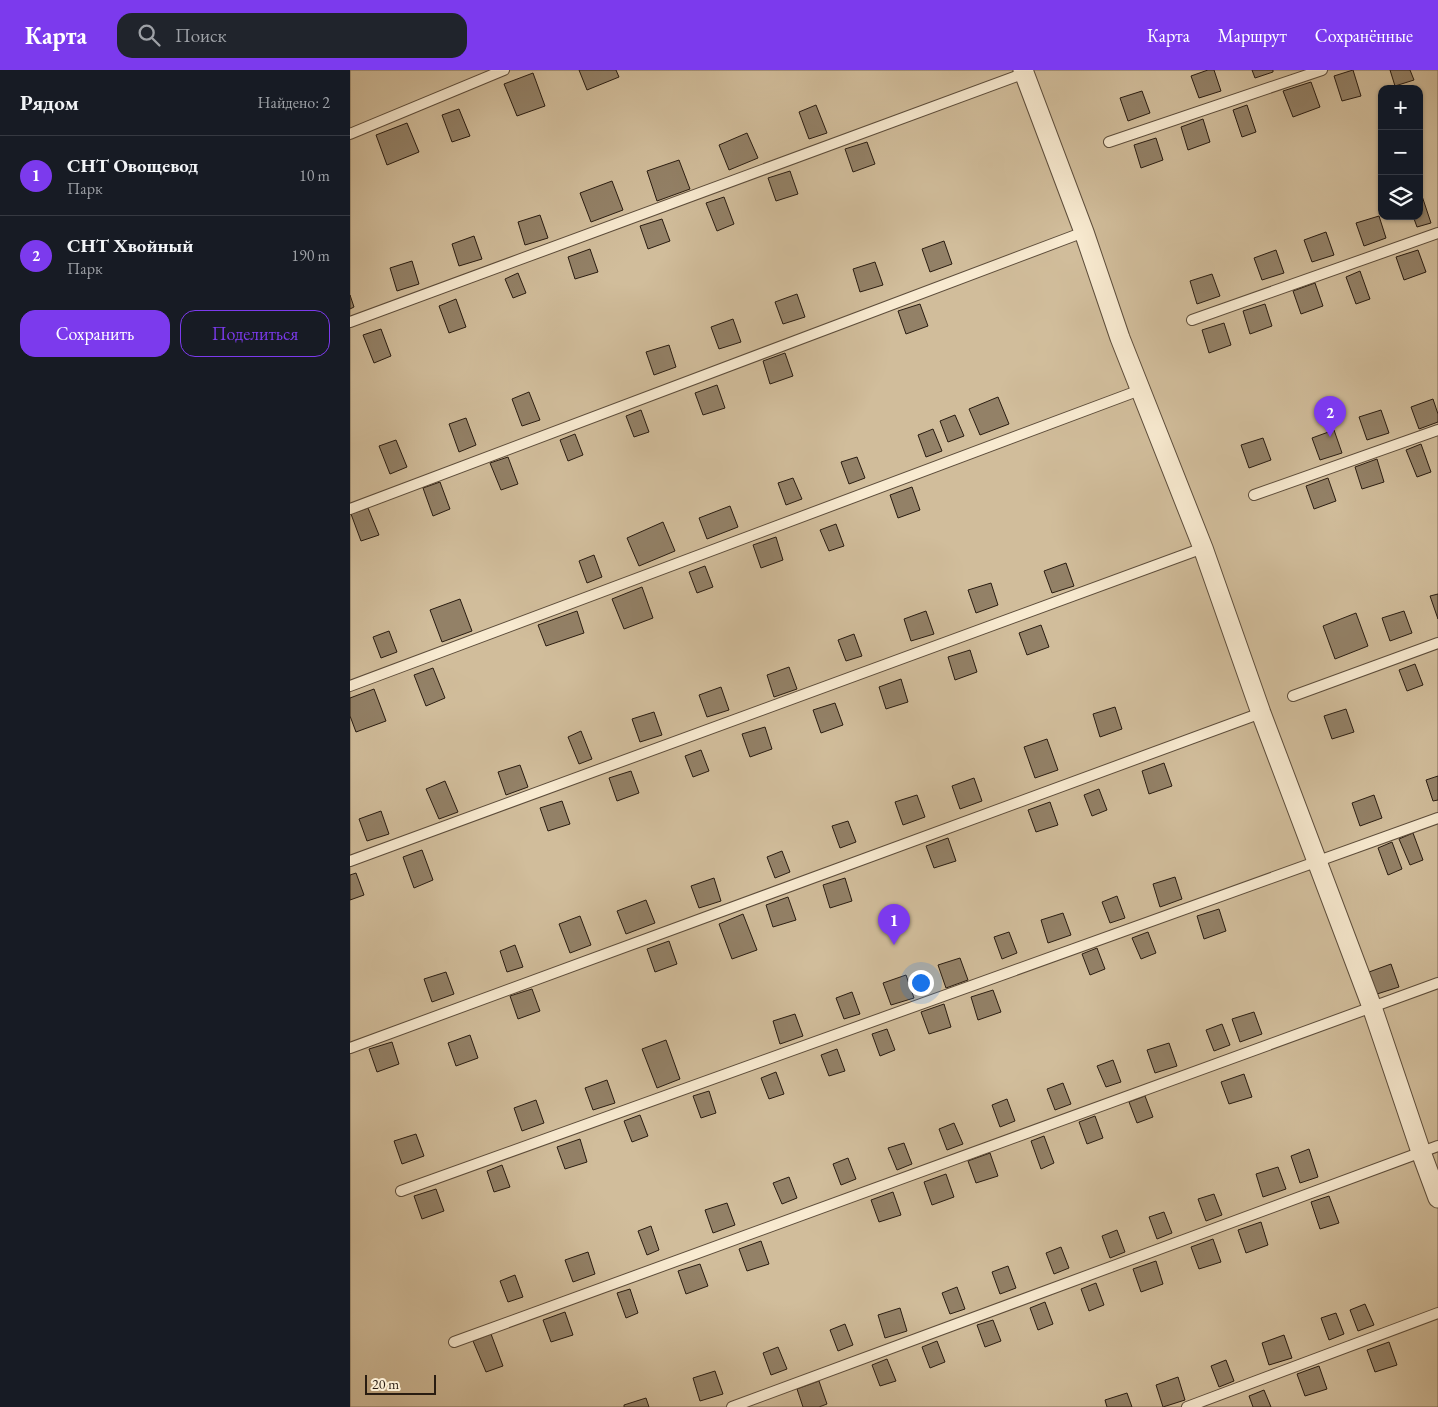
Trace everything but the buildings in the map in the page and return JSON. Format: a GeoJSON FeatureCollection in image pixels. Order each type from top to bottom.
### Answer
{"type":"FeatureCollection","features":[{"type":"Feature","properties":{"kind":"street"},"geometry":{"type":"LineString","coordinates":[[1024,71],[1140,390],[1203,548],[1261,713],[1372,1007],[1429,1149],[1438,1198]]}},
{"type":"Feature","properties":{"kind":"lane"},"geometry":{"type":"LineString","coordinates":[[350,134],[504,70]]}},
{"type":"Feature","properties":{"kind":"lane"},"geometry":{"type":"LineString","coordinates":[[1108,142],[1322,70]]}},
{"type":"Feature","properties":{"kind":"lane"},"geometry":{"type":"LineString","coordinates":[[350,322],[1024,71]]}},
{"type":"Feature","properties":{"kind":"lane"},"geometry":{"type":"LineString","coordinates":[[350,509],[1084,232]]}},
{"type":"Feature","properties":{"kind":"lane"},"geometry":{"type":"LineString","coordinates":[[1192,320],[1438,233]]}},
{"type":"Feature","properties":{"kind":"lane"},"geometry":{"type":"LineString","coordinates":[[350,686],[1140,390]]}},
{"type":"Feature","properties":{"kind":"lane"},"geometry":{"type":"LineString","coordinates":[[1254,496],[1438,430]]}},
{"type":"Feature","properties":{"kind":"lane"},"geometry":{"type":"LineString","coordinates":[[350,861],[1203,548]]}},
{"type":"Feature","properties":{"kind":"lane"},"geometry":{"type":"LineString","coordinates":[[1293,696],[1438,643]]}},
{"type":"Feature","properties":{"kind":"lane"},"geometry":{"type":"LineString","coordinates":[[350,1048],[1261,713]]}},
{"type":"Feature","properties":{"kind":"lane"},"geometry":{"type":"LineString","coordinates":[[401,1191],[1438,818]]}},
{"type":"Feature","properties":{"kind":"lane"},"geometry":{"type":"LineString","coordinates":[[454,1342],[1438,983]]}},
{"type":"Feature","properties":{"kind":"lane"},"geometry":{"type":"LineString","coordinates":[[732,1407],[1429,1149]]}},
{"type":"Feature","properties":{"kind":"lane"},"geometry":{"type":"LineString","coordinates":[[1187,1407],[1438,1313]]}},
{"type":"Feature","properties":{"kind":"shaded area"},"geometry":{"type":"Polygon","coordinates":[[[350,70],[1438,70],[1438,1407],[350,1407],[350,70]]]}},
{"type":"Feature","properties":{"kind":"place","name":"СНТ Хвойный"},"geometry":{"type":"Point","coordinates":[1330,437]}},
{"type":"Feature","properties":{"kind":"place","name":"СНТ Овощевод"},"geometry":{"type":"Point","coordinates":[894,945]}}]}
